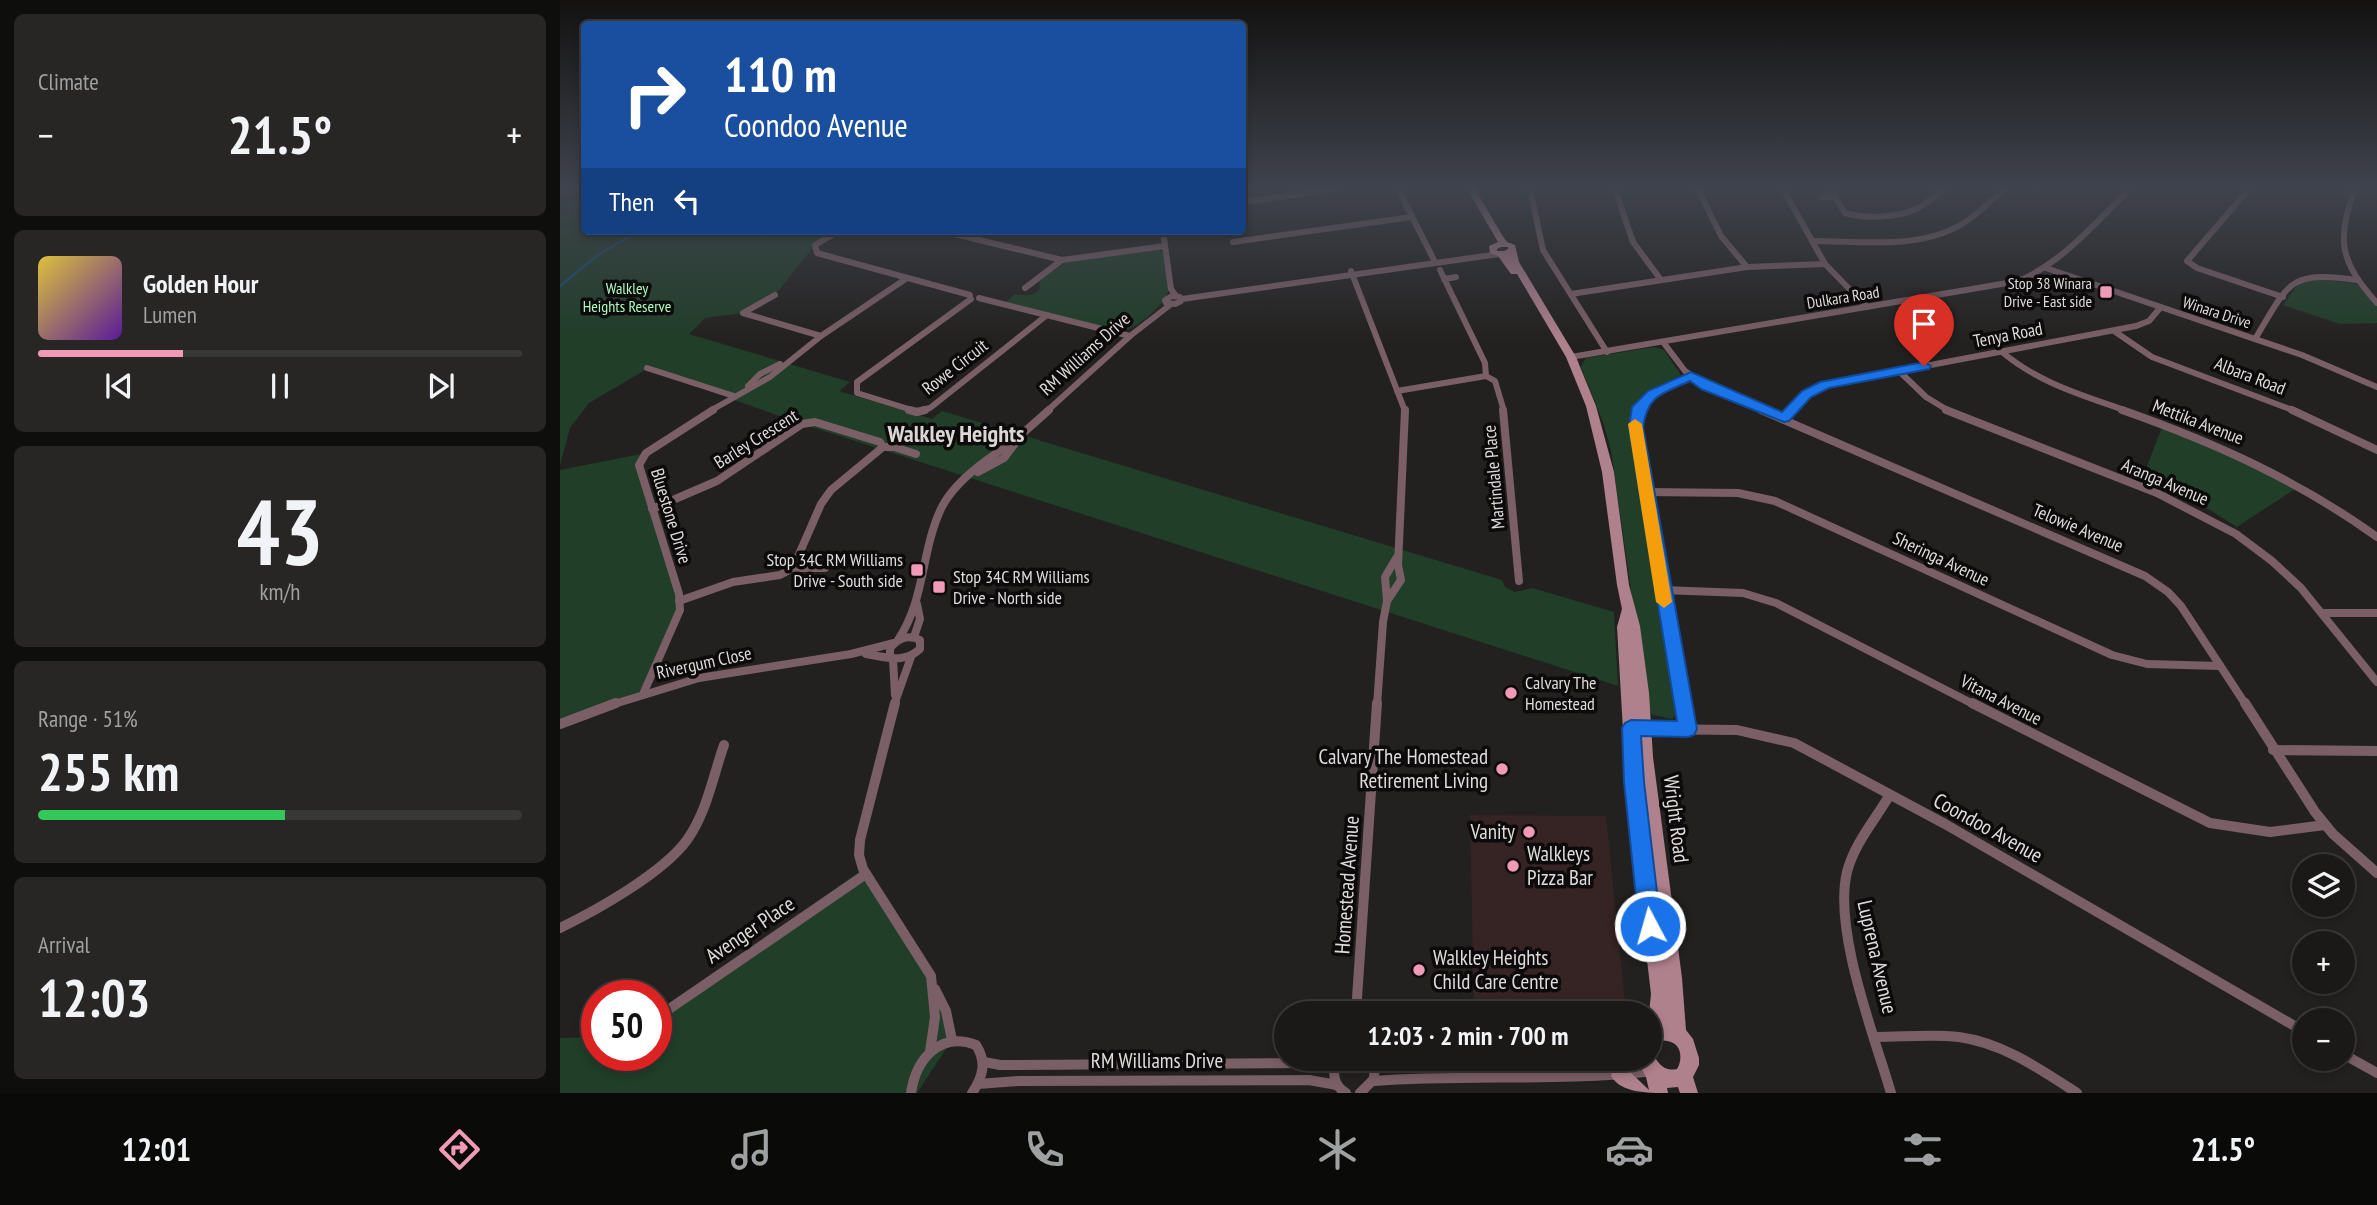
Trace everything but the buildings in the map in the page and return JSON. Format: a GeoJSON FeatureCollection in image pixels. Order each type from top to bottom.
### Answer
{"type":"FeatureCollection","features":[{"type":"Feature","properties":{"kind":"main road","name":"Wright Road"},"geometry":{"type":"LineString","coordinates":[[1495,240],[1518,281],[1543,311],[1571,357],[1591,406],[1608,472],[1642,693],[1634,782],[1659,1001]]}},
{"type":"Feature","properties":{"kind":"main road","name":"Wright Road"},"geometry":{"type":"LineString","coordinates":[[1637,729],[1674,978],[1677,1034],[1687,1045],[1691,1058],[1686,1084]]}},
{"type":"Feature","properties":{"kind":"main road"},"geometry":{"type":"LineString","coordinates":[[1662,1031],[1677,1034]]}},
{"type":"Feature","properties":{"kind":"main road"},"geometry":{"type":"LineString","coordinates":[[1624,1071],[1641,1093]]}},
{"type":"Feature","properties":{"kind":"main road"},"geometry":{"type":"LineString","coordinates":[[1652,1071],[1659,1093]]}},
{"type":"Feature","properties":{"kind":"main road"},"geometry":{"type":"LineString","coordinates":[[1655,1071],[1666,1079],[1686,1084]]}},
{"type":"Feature","properties":{"kind":"street"},"geometry":{"type":"LineString","coordinates":[[825,240],[814,247],[820,256],[1130,336]]}},
{"type":"Feature","properties":{"kind":"street"},"geometry":{"type":"LineString","coordinates":[[979,240],[1062,260],[1165,246]]}},
{"type":"Feature","properties":{"kind":"street"},"geometry":{"type":"LineString","coordinates":[[1164,240],[1171,289],[1168,301]]}},
{"type":"Feature","properties":{"kind":"street"},"geometry":{"type":"LineString","coordinates":[[1233,242],[1247,240]]}},
{"type":"Feature","properties":{"kind":"street","name":"Martindale Place"},"geometry":{"type":"LineString","coordinates":[[1424,240],[1485,363],[1486,376],[1495,381],[1506,419],[1519,581]]}},
{"type":"Feature","properties":{"kind":"street"},"geometry":{"type":"LineString","coordinates":[[1541,240],[1543,250],[1607,352]]}},
{"type":"Feature","properties":{"kind":"street"},"geometry":{"type":"LineString","coordinates":[[1632,240],[1661,280]]}},
{"type":"Feature","properties":{"kind":"street"},"geometry":{"type":"LineString","coordinates":[[1724,240],[1747,267]]}},
{"type":"Feature","properties":{"kind":"street"},"geometry":{"type":"LineString","coordinates":[[1862,240],[1812,241],[1825,264],[1867,307]]}},
{"type":"Feature","properties":{"kind":"street","name":"Dulkara Road"},"geometry":{"type":"LineString","coordinates":[[1571,357],[2010,283],[2046,268],[2076,240]]}},
{"type":"Feature","properties":{"kind":"street"},"geometry":{"type":"LineString","coordinates":[[2205,240],[2187,261],[2197,268],[2283,297]]}},
{"type":"Feature","properties":{"kind":"street"},"geometry":{"type":"LineString","coordinates":[[2341,240],[2345,258],[2357,280],[2377,303]]}},
{"type":"Feature","properties":{"kind":"street"},"geometry":{"type":"LineString","coordinates":[[1168,301],[1178,297],[1352,272],[1436,264],[1500,250]]}},
{"type":"Feature","properties":{"kind":"street"},"geometry":{"type":"LineString","coordinates":[[1025,288],[1062,260]]}},
{"type":"Feature","properties":{"kind":"street"},"geometry":{"type":"LineString","coordinates":[[1571,295],[1747,267],[1825,264]]}},
{"type":"Feature","properties":{"kind":"street","name":"Winara Drive"},"geometry":{"type":"LineString","coordinates":[[2046,268],[2318,361],[2377,387]]}},
{"type":"Feature","properties":{"kind":"street","name":"Homestead Avenue"},"geometry":{"type":"LineString","coordinates":[[1352,272],[1406,419],[1399,554],[1401,580],[1387,601]]}},
{"type":"Feature","properties":{"kind":"street"},"geometry":{"type":"LineString","coordinates":[[1444,279],[1456,277]]}},
{"type":"Feature","properties":{"kind":"street"},"geometry":{"type":"LineString","coordinates":[[2255,339],[2283,297],[2305,277],[2357,280]]}},
{"type":"Feature","properties":{"kind":"street","name":"Bluestone Drive"},"geometry":{"type":"LineString","coordinates":[[679,601],[639,465],[646,453],[737,394],[770,377],[789,359],[907,278]]}},
{"type":"Feature","properties":{"kind":"street"},"geometry":{"type":"LineString","coordinates":[[1171,289],[1178,297]]}},
{"type":"Feature","properties":{"kind":"street"},"geometry":{"type":"LineString","coordinates":[[775,295],[743,313],[821,336]]}},
{"type":"Feature","properties":{"kind":"street","name":"Rowe Circuit"},"geometry":{"type":"LineString","coordinates":[[973,297],[857,382],[857,393],[917,412],[930,408],[1047,315]]}},
{"type":"Feature","properties":{"kind":"street","name":"RM Williams Drive"},"geometry":{"type":"LineString","coordinates":[[891,658],[890,648],[908,628],[917,604],[941,509],[947,499],[978,472],[1001,461],[1014,442],[1168,301]]}},
{"type":"Feature","properties":{"kind":"street","name":"Tenya Road"},"geometry":{"type":"LineString","coordinates":[[1784,418],[1802,397],[1818,388],[2114,331],[2146,323],[2160,308]]}},
{"type":"Feature","properties":{"kind":"street","name":"Albara Road"},"geometry":{"type":"LineString","coordinates":[[2114,331],[2152,357],[2280,404],[2377,450]]}},
{"type":"Feature","properties":{"kind":"street","name":"Telowie Avenue"},"geometry":{"type":"LineString","coordinates":[[1663,342],[1691,376],[1706,386],[2144,575],[2179,603],[2273,750],[2325,825],[2377,873]]}},
{"type":"Feature","properties":{"kind":"street","name":"Mettika Avenue"},"geometry":{"type":"LineString","coordinates":[[2002,352],[2025,371],[2044,381],[2253,461],[2323,499],[2377,537]]}},
{"type":"Feature","properties":{"kind":"street"},"geometry":{"type":"LineString","coordinates":[[647,369],[737,394]]}},
{"type":"Feature","properties":{"kind":"street","name":"Aranga Avenue"},"geometry":{"type":"LineString","coordinates":[[1899,371],[1926,397],[1948,411],[2169,499],[2222,526],[2283,569],[2323,613],[2377,682]]}},
{"type":"Feature","properties":{"kind":"street"},"geometry":{"type":"LineString","coordinates":[[1397,391],[1486,376]]}},
{"type":"Feature","properties":{"kind":"street"},"geometry":{"type":"LineString","coordinates":[[1688,729],[1636,427],[1637,412],[1648,397],[1691,376]]}},
{"type":"Feature","properties":{"kind":"street","name":"Barley Crescent"},"geometry":{"type":"LineString","coordinates":[[652,509],[717,481],[802,424],[814,422],[880,442],[883,447],[894,447],[916,454]]}},
{"type":"Feature","properties":{"kind":"street"},"geometry":{"type":"LineString","coordinates":[[793,568],[826,497],[883,447]]}},
{"type":"Feature","properties":{"kind":"street","name":"Sheringa Avenue"},"geometry":{"type":"LineString","coordinates":[[1646,492],[1738,493],[1775,500],[2112,655],[2147,664],[2220,666]]}},
{"type":"Feature","properties":{"kind":"street","name":"Homestead Avenue"},"geometry":{"type":"LineString","coordinates":[[1359,1001],[1383,622],[1387,601],[1385,577],[1399,554]]}},
{"type":"Feature","properties":{"kind":"street"},"geometry":{"type":"LineString","coordinates":[[644,692],[680,610],[679,601],[733,582],[780,575],[793,568],[825,568]]}},
{"type":"Feature","properties":{"kind":"street","name":"Vitana Avenue"},"geometry":{"type":"LineString","coordinates":[[1662,590],[1743,593],[1776,603],[2210,823],[2270,832],[2296,831],[2325,825]]}},
{"type":"Feature","properties":{"kind":"street","name":"RM Williams Drive"},"geometry":{"type":"LineString","coordinates":[[911,657],[921,646],[920,640],[914,637],[920,619],[917,604]]}},
{"type":"Feature","properties":{"kind":"street"},"geometry":{"type":"LineString","coordinates":[[2323,613],[2377,613]]}},
{"type":"Feature","properties":{"kind":"street","name":"Rivergum Close"},"geometry":{"type":"LineString","coordinates":[[560,724],[644,692],[760,667],[861,653],[914,637]]}},
{"type":"Feature","properties":{"kind":"street","name":"Rivergum Close"},"geometry":{"type":"LineString","coordinates":[[861,653],[891,658],[911,657]]}},
{"type":"Feature","properties":{"kind":"street"},"geometry":{"type":"LineString","coordinates":[[911,657],[894,705],[859,849],[860,863],[926,967],[946,1011],[952,1040]]}},
{"type":"Feature","properties":{"kind":"street"},"geometry":{"type":"LineString","coordinates":[[891,658],[896,680],[894,705]]}},
{"type":"Feature","properties":{"kind":"street","name":"Coondoo Avenue"},"geometry":{"type":"LineString","coordinates":[[1637,729],[1746,730],[1780,738],[1813,752],[1957,831],[2292,1024]]}},
{"type":"Feature","properties":{"kind":"street"},"geometry":{"type":"LineString","coordinates":[[560,928],[667,861],[686,842],[696,824],[723,745]]}},
{"type":"Feature","properties":{"kind":"street"},"geometry":{"type":"LineString","coordinates":[[2273,750],[2377,751]]}},
{"type":"Feature","properties":{"kind":"street","name":"Luprena Avenue"},"geometry":{"type":"LineString","coordinates":[[1889,796],[1851,861],[1844,887],[1847,931],[1891,1093]]}},
{"type":"Feature","properties":{"kind":"street","name":"Avenger Place"},"geometry":{"type":"LineString","coordinates":[[672,1007],[866,874]]}},
{"type":"Feature","properties":{"kind":"street"},"geometry":{"type":"LineString","coordinates":[[930,1052],[935,1017],[934,986]]}},
{"type":"Feature","properties":{"kind":"street"},"geometry":{"type":"LineString","coordinates":[[1876,1037],[1961,1038],[1986,1043],[2025,1061],[2077,1093]]}},
{"type":"Feature","properties":{"kind":"street"},"geometry":{"type":"LineString","coordinates":[[911,1093],[914,1074],[930,1052],[952,1040],[961,1039],[976,1045],[984,1062],[975,1088]]}},
{"type":"Feature","properties":{"kind":"street"},"geometry":{"type":"LineString","coordinates":[[2355,1061],[2377,1073]]}},
{"type":"Feature","properties":{"kind":"street","name":"RM Williams Drive"},"geometry":{"type":"LineString","coordinates":[[984,1062],[1000,1065],[1274,1064]]}},
{"type":"Feature","properties":{"kind":"street"},"geometry":{"type":"LineString","coordinates":[[1333,1071],[1341,1090]]}},
{"type":"Feature","properties":{"kind":"street"},"geometry":{"type":"LineString","coordinates":[[1362,1093],[1374,1081],[1377,1071]]}},
{"type":"Feature","properties":{"kind":"street"},"geometry":{"type":"LineString","coordinates":[[1374,1081],[1560,1071]]}},
{"type":"Feature","properties":{"kind":"street","name":"RM Williams Drive"},"geometry":{"type":"LineString","coordinates":[[975,1088],[1019,1081],[1309,1080],[1341,1090]]}},
{"type":"Feature","properties":{"kind":"shaded area"},"geometry":{"type":"Polygon","coordinates":[[[1470,815],[1606,816],[1625,1001],[1474,1001],[1470,815]]]}},
{"type":"Feature","properties":{"kind":"green space","name":"Walkley Heights Reserve"},"geometry":{"type":"Polygon","coordinates":[[[560,240],[824,240],[815,245],[775,295],[743,313],[705,318],[689,334],[850,382],[839,391],[932,419],[942,411],[1502,580],[1505,587],[1515,592],[1532,588],[1614,612],[1618,686],[802,424],[647,369],[589,403],[570,428],[560,465],[560,240]]]}},
{"type":"Feature","properties":{"kind":"green space"},"geometry":{"type":"Polygon","coordinates":[[[1158,250],[1164,252],[1168,292],[1161,304],[1127,330],[1121,331],[1006,302],[1015,294],[1035,293],[1040,288],[1039,281],[1066,262],[1158,250]]]}},
{"type":"Feature","properties":{"kind":"green space"},"geometry":{"type":"Polygon","coordinates":[[[2311,278],[2357,284],[2377,307],[2377,323],[2340,324],[2283,305],[2299,283],[2311,278]]]}},
{"type":"Feature","properties":{"kind":"green space"},"geometry":{"type":"Polygon","coordinates":[[[1654,347],[1664,350],[1681,375],[1641,397],[1632,412],[1631,422],[1679,710],[1672,719],[1653,715],[1648,709],[1611,450],[1581,367],[1586,358],[1654,347]]]}},
{"type":"Feature","properties":{"kind":"green space"},"geometry":{"type":"Polygon","coordinates":[[[2162,427],[2298,487],[2237,527],[2210,510],[2141,482],[2162,427]]]}},
{"type":"Feature","properties":{"kind":"green space"},"geometry":{"type":"Polygon","coordinates":[[[646,453],[639,465],[680,610],[644,692],[560,724],[560,470],[646,453]]]}},
{"type":"Feature","properties":{"kind":"green space"},"geometry":{"type":"Polygon","coordinates":[[[863,869],[934,986],[952,1040],[917,1093],[560,1093],[560,1038],[581,1037],[581,1071],[672,1071],[672,1006],[863,869]]]}},
{"type":"Feature","properties":{"kind":"waterway"},"geometry":{"type":"LineString","coordinates":[[560,286],[599,254],[623,240]]}},
{"type":"Feature","properties":{"kind":"slow traffic"},"geometry":{"type":"LineString","coordinates":[[1635,424],[1664,602]]}},
{"type":"Feature","properties":{"kind":"place","name":"Stop 38 Winara Drive - East side"},"geometry":{"type":"Point","coordinates":[2106,292]}},
{"type":"Feature","properties":{"kind":"place","name":"Stop 34C RM Williams Drive - South side"},"geometry":{"type":"Point","coordinates":[917,570]}},
{"type":"Feature","properties":{"kind":"place","name":"Stop 34C RM Williams Drive - North side"},"geometry":{"type":"Point","coordinates":[939,587]}},
{"type":"Feature","properties":{"kind":"place","name":"Calvary The Homestead"},"geometry":{"type":"Point","coordinates":[1511,693]}},
{"type":"Feature","properties":{"kind":"place","name":"Calvary The Homestead Retirement Living"},"geometry":{"type":"Point","coordinates":[1502,769]}},
{"type":"Feature","properties":{"kind":"place","name":"Vanity"},"geometry":{"type":"Point","coordinates":[1529,832]}},
{"type":"Feature","properties":{"kind":"place","name":"Walkleys Pizza Bar"},"geometry":{"type":"Point","coordinates":[1513,866]}},
{"type":"Feature","properties":{"kind":"place","name":"Walkley Heights Child Care Centre"},"geometry":{"type":"Point","coordinates":[1419,970]}},
{"type":"Feature","properties":{"kind":"district","name":"Walkley Heights"},"geometry":{"type":"Point","coordinates":[956,434]}},
{"type":"Feature","properties":{"kind":"route"},"geometry":{"type":"LineString","coordinates":[[1650,926],[1634,782],[1631,728],[1688,729],[1635,421],[1639,407],[1653,394],[1691,376],[1706,386],[1784,418],[1802,397],[1825,385],[1924,366]]}}]}
